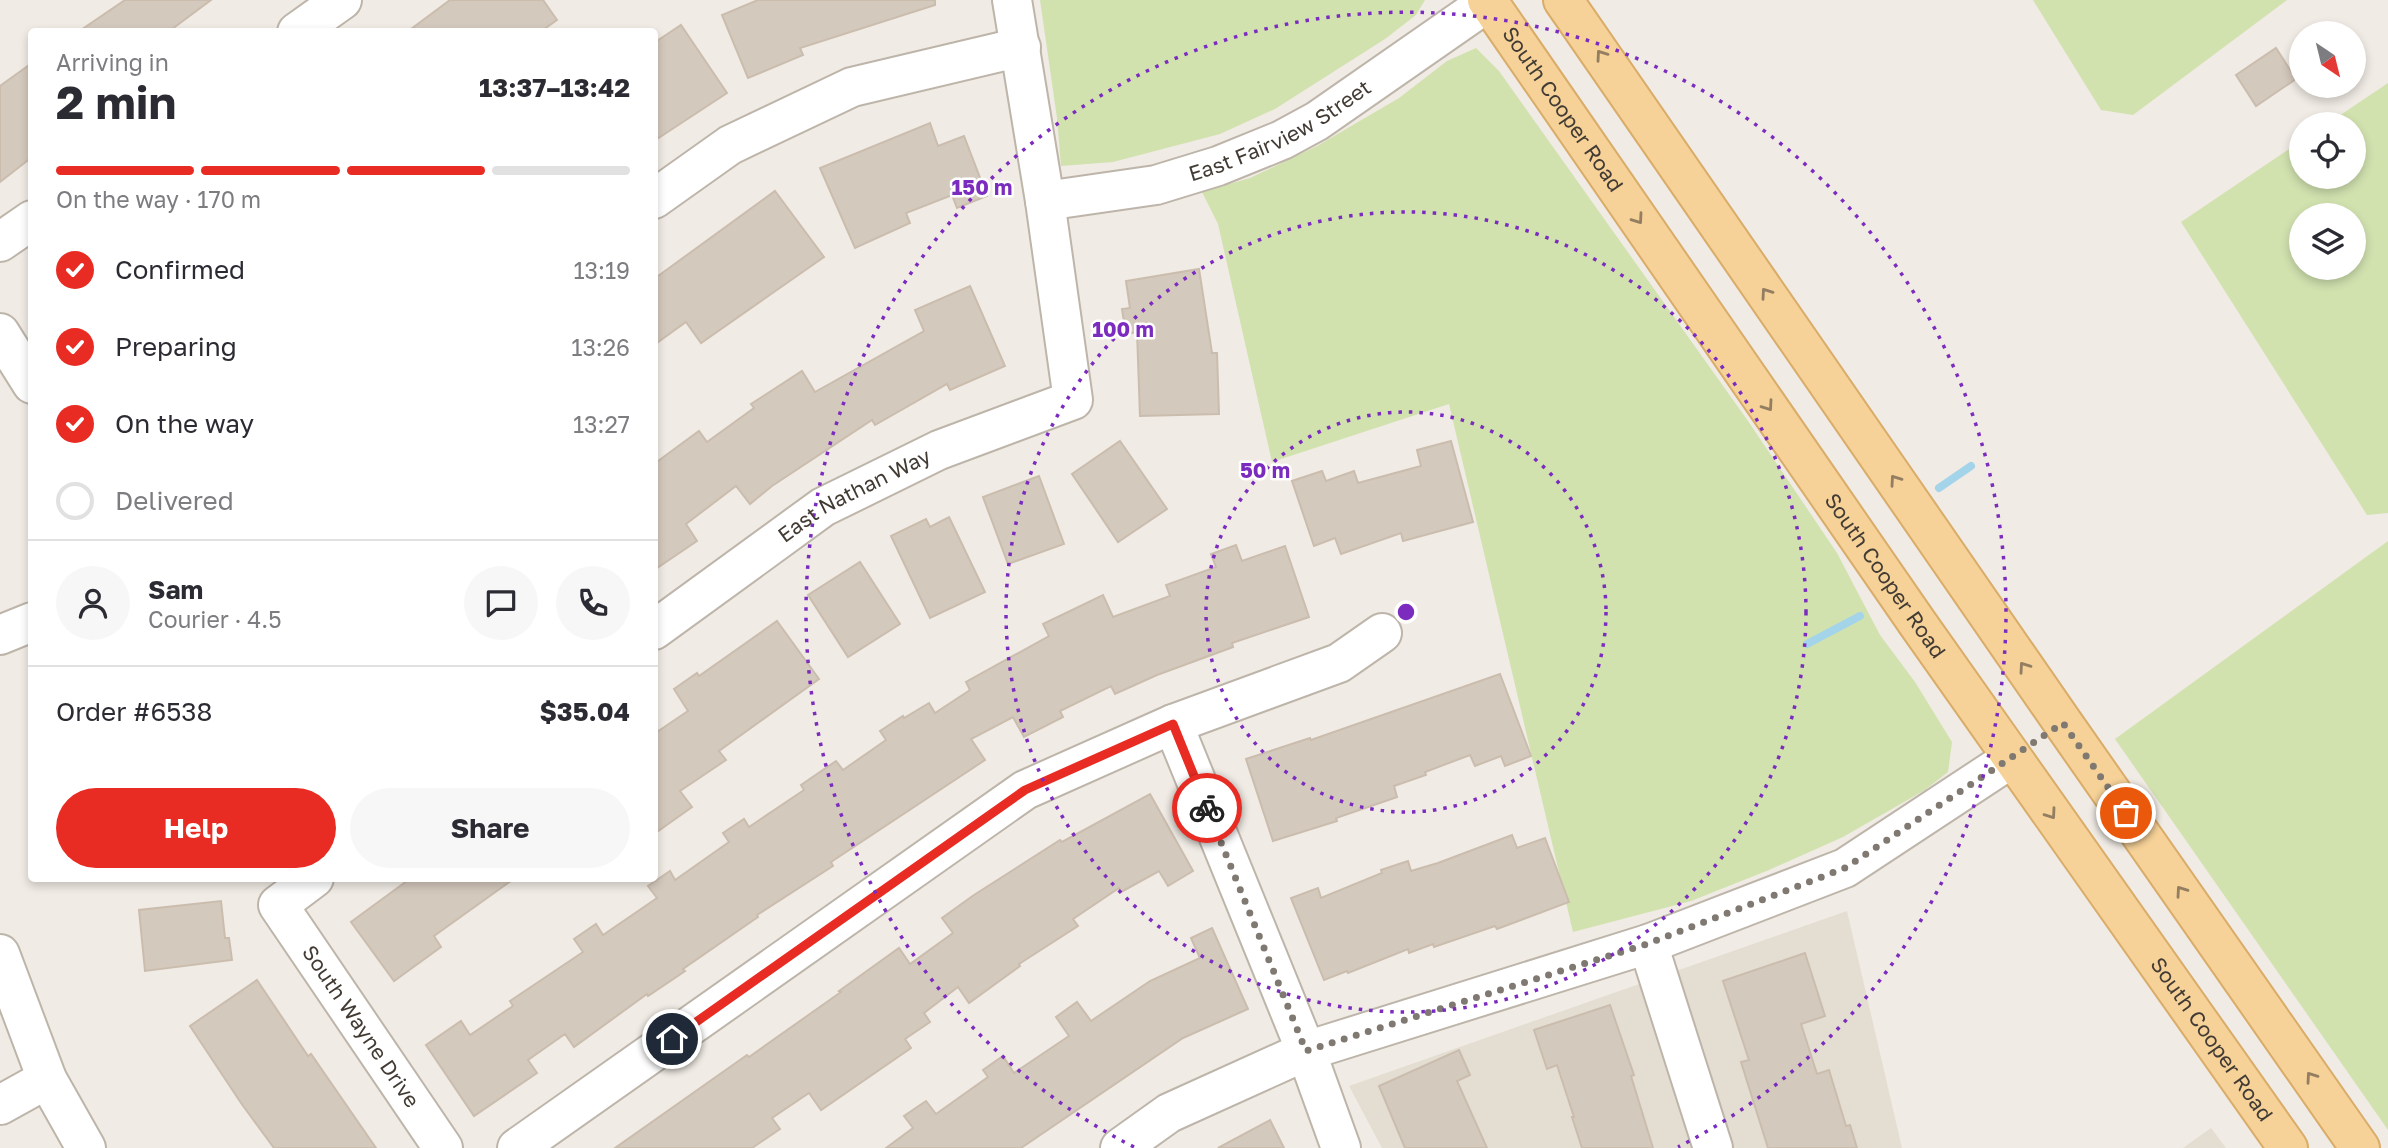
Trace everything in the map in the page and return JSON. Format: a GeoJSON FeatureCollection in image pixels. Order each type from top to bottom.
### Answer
{"type":"FeatureCollection","features":[{"type":"Feature","properties":{"kind":"main road"},"geometry":{"type":"LineString","coordinates":[[1563,0],[2360,1148]]}},
{"type":"Feature","properties":{"kind":"main road","name":"South Cooper Road"},"geometry":{"type":"LineString","coordinates":[[1489,1],[2012,758],[2288,1148]]}},
{"type":"Feature","properties":{"kind":"main road"},"geometry":{"type":"LineString","coordinates":[[2012,758],[2063,723]]}},
{"type":"Feature","properties":{"kind":"street"},"geometry":{"type":"LineString","coordinates":[[303,28],[342,0]]}},
{"type":"Feature","properties":{"kind":"street"},"geometry":{"type":"LineString","coordinates":[[1012,0],[1045,201]]}},
{"type":"Feature","properties":{"kind":"street","name":"East Fairview Street"},"geometry":{"type":"LineString","coordinates":[[1045,201],[1156,185],[1218,166],[1282,141],[1317,121],[1489,1]]}},
{"type":"Feature","properties":{"kind":"street"},"geometry":{"type":"LineString","coordinates":[[658,196],[730,145],[852,87],[1021,47]]}},
{"type":"Feature","properties":{"kind":"street","name":"East Nathan Way"},"geometry":{"type":"LineString","coordinates":[[658,627],[823,508],[939,450],[1073,400],[1045,201]]}},
{"type":"Feature","properties":{"kind":"street"},"geometry":{"type":"LineString","coordinates":[[0,242],[28,223]]}},
{"type":"Feature","properties":{"kind":"street"},"geometry":{"type":"LineString","coordinates":[[0,333],[28,378]]}},
{"type":"Feature","properties":{"kind":"street"},"geometry":{"type":"LineString","coordinates":[[0,635],[28,624]]}},
{"type":"Feature","properties":{"kind":"street"},"geometry":{"type":"LineString","coordinates":[[517,1148],[1025,790],[1173,724],[1339,663],[1382,633]]}},
{"type":"Feature","properties":{"kind":"street"},"geometry":{"type":"LineString","coordinates":[[1173,724],[1306,1051],[1341,1148]]}},
{"type":"Feature","properties":{"kind":"street"},"geometry":{"type":"LineString","coordinates":[[1120,1148],[1169,1113],[1306,1051],[1647,944],[1845,868],[2012,758]]}},
{"type":"Feature","properties":{"kind":"street","name":"South Wayne Drive"},"geometry":{"type":"LineString","coordinates":[[309,882],[278,905],[443,1148]]}},
{"type":"Feature","properties":{"kind":"street"},"geometry":{"type":"LineString","coordinates":[[1647,944],[1713,1148]]}},
{"type":"Feature","properties":{"kind":"street"},"geometry":{"type":"LineString","coordinates":[[0,954],[47,1079],[86,1148]]}},
{"type":"Feature","properties":{"kind":"street"},"geometry":{"type":"LineString","coordinates":[[0,1105],[47,1079]]}},
{"type":"Feature","properties":{"kind":"shaded area"},"geometry":{"type":"Polygon","coordinates":[[[1847,911],[1902,1148],[1382,1148],[1349,1086],[1847,911]]]}},
{"type":"Feature","properties":{"kind":"shaded area"},"geometry":{"type":"Polygon","coordinates":[[[2211,1128],[2226,1148],[2183,1148],[2211,1128]]]}},
{"type":"Feature","properties":{"kind":"green space"},"geometry":{"type":"Polygon","coordinates":[[[1040,0],[1425,0],[1416,15],[1385,39],[1275,109],[1220,134],[1113,162],[1061,166],[1040,0]]]}},
{"type":"Feature","properties":{"kind":"green space"},"geometry":{"type":"Polygon","coordinates":[[[2033,0],[2287,0],[2133,115],[2101,110],[2033,0]]]}},
{"type":"Feature","properties":{"kind":"green space"},"geometry":{"type":"Polygon","coordinates":[[[1476,48],[1499,71],[1748,421],[1837,553],[1880,635],[1915,682],[1952,742],[1948,772],[1925,790],[1843,837],[1691,901],[1573,932],[1449,404],[1272,462],[1218,224],[1202,192],[1250,178],[1317,146],[1399,98],[1447,61],[1476,48]]]}},
{"type":"Feature","properties":{"kind":"green space"},"geometry":{"type":"Polygon","coordinates":[[[2388,83],[2388,513],[2367,515],[2181,222],[2289,149],[2289,189],[2366,189],[2366,112],[2345,112],[2388,83]]]}},
{"type":"Feature","properties":{"kind":"green space"},"geometry":{"type":"Polygon","coordinates":[[[2388,541],[2388,1130],[2115,739],[2388,541]]]}},
{"type":"Feature","properties":{"kind":"building"},"geometry":{"type":"Polygon","coordinates":[[[125,0],[211,0],[173,28],[84,28],[125,0]]]}},
{"type":"Feature","properties":{"kind":"building"},"geometry":{"type":"Polygon","coordinates":[[[450,0],[543,0],[557,20],[546,28],[412,28],[450,0]]]}},
{"type":"Feature","properties":{"kind":"building"},"geometry":{"type":"Polygon","coordinates":[[[758,0],[935,0],[935,5],[800,48],[803,55],[748,78],[722,15],[758,0]]]}},
{"type":"Feature","properties":{"kind":"building"},"geometry":{"type":"Polygon","coordinates":[[[681,25],[727,93],[658,138],[658,40],[681,25]]]}},
{"type":"Feature","properties":{"kind":"building"},"geometry":{"type":"Polygon","coordinates":[[[2276,48],[2289,68],[2289,84],[2256,106],[2236,75],[2276,48]]]}},
{"type":"Feature","properties":{"kind":"building"},"geometry":{"type":"Polygon","coordinates":[[[28,66],[28,160],[0,182],[0,86],[28,66]]]}},
{"type":"Feature","properties":{"kind":"building"},"geometry":{"type":"Polygon","coordinates":[[[930,123],[938,146],[964,136],[987,196],[957,208],[952,195],[906,213],[910,223],[855,248],[820,168],[930,123]]]}},
{"type":"Feature","properties":{"kind":"building"},"geometry":{"type":"Polygon","coordinates":[[[775,191],[824,257],[701,343],[686,322],[658,342],[658,276],[775,191]]]}},
{"type":"Feature","properties":{"kind":"building"},"geometry":{"type":"Polygon","coordinates":[[[1199,269],[1212,353],[1217,353],[1219,414],[1140,416],[1137,332],[1126,334],[1122,309],[1130,308],[1126,281],[1199,269]]]}},
{"type":"Feature","properties":{"kind":"building"},"geometry":{"type":"Polygon","coordinates":[[[970,286],[1005,366],[950,390],[947,384],[875,425],[872,420],[772,486],[750,504],[736,486],[686,524],[697,541],[658,567],[658,461],[699,431],[707,442],[754,408],[751,404],[802,371],[815,392],[924,331],[915,310],[970,286]]]}},
{"type":"Feature","properties":{"kind":"building"},"geometry":{"type":"Polygon","coordinates":[[[1120,441],[1167,509],[1118,542],[1072,474],[1120,441]]]}},
{"type":"Feature","properties":{"kind":"building"},"geometry":{"type":"Polygon","coordinates":[[[1451,441],[1473,522],[1403,541],[1401,533],[1341,554],[1335,538],[1314,546],[1292,481],[1322,471],[1326,481],[1354,471],[1358,483],[1421,466],[1417,450],[1451,441]]]}},
{"type":"Feature","properties":{"kind":"building"},"geometry":{"type":"Polygon","coordinates":[[[1039,476],[1064,544],[1008,564],[983,497],[1039,476]]]}},
{"type":"Feature","properties":{"kind":"building"},"geometry":{"type":"Polygon","coordinates":[[[949,517],[985,592],[930,618],[891,536],[926,519],[930,527],[949,517]]]}},
{"type":"Feature","properties":{"kind":"building"},"geometry":{"type":"Polygon","coordinates":[[[1236,545],[1242,561],[1285,546],[1309,617],[1232,643],[1233,647],[1157,675],[1115,694],[1111,686],[1060,711],[1063,717],[1024,737],[1013,717],[971,739],[985,760],[831,862],[833,866],[757,915],[758,917],[683,969],[685,971],[648,996],[647,994],[574,1047],[565,1034],[528,1060],[537,1073],[474,1116],[426,1045],[461,1021],[470,1035],[513,1006],[510,1001],[583,952],[574,939],[596,924],[603,935],[657,898],[648,886],[658,882],[670,871],[675,880],[729,842],[723,833],[744,819],[749,827],[804,790],[801,785],[836,761],[843,770],[886,740],[880,731],[903,716],[904,718],[929,703],[935,713],[970,690],[966,682],[1049,636],[1043,624],[1103,595],[1113,617],[1170,596],[1166,585],[1216,567],[1211,554],[1236,545]]]}},
{"type":"Feature","properties":{"kind":"building"},"geometry":{"type":"Polygon","coordinates":[[[860,562],[900,624],[848,657],[808,595],[860,562]]]}},
{"type":"Feature","properties":{"kind":"building"},"geometry":{"type":"Polygon","coordinates":[[[777,621],[819,679],[719,751],[726,760],[680,791],[692,807],[658,831],[658,731],[688,711],[674,689],[697,673],[699,676],[777,621]]]}},
{"type":"Feature","properties":{"kind":"building"},"geometry":{"type":"Polygon","coordinates":[[[1500,674],[1531,756],[1505,766],[1501,756],[1475,766],[1470,755],[1394,786],[1397,797],[1336,818],[1337,821],[1273,841],[1246,759],[1310,738],[1311,740],[1500,674]]]}},
{"type":"Feature","properties":{"kind":"building"},"geometry":{"type":"Polygon","coordinates":[[[1150,794],[1193,871],[1168,886],[1159,871],[1121,892],[1119,888],[1073,919],[1078,926],[1019,964],[1020,966],[969,1003],[958,987],[924,1013],[930,1022],[905,1039],[911,1048],[821,1110],[809,1093],[772,1118],[780,1129],[752,1148],[615,1148],[747,1055],[749,1057],[899,948],[910,964],[953,933],[942,918],[974,895],[1060,840],[1062,842],[1150,794]]]}},
{"type":"Feature","properties":{"kind":"building"},"geometry":{"type":"Polygon","coordinates":[[[1512,835],[1517,848],[1545,838],[1569,902],[1497,929],[1495,926],[1409,953],[1408,949],[1324,980],[1291,898],[1318,888],[1321,898],[1382,873],[1381,870],[1408,861],[1411,871],[1512,835]]]}},
{"type":"Feature","properties":{"kind":"building"},"geometry":{"type":"Polygon","coordinates":[[[406,882],[509,882],[434,936],[441,947],[394,981],[351,922],[406,882]]]}},
{"type":"Feature","properties":{"kind":"building"},"geometry":{"type":"Polygon","coordinates":[[[221,901],[225,938],[229,938],[232,960],[145,971],[139,910],[221,901]]]}},
{"type":"Feature","properties":{"kind":"building"},"geometry":{"type":"Polygon","coordinates":[[[1212,928],[1248,1009],[1183,1038],[1021,1148],[886,1148],[913,1128],[904,1116],[926,1101],[936,1114],[988,1077],[983,1070],[1003,1056],[1014,1073],[1069,1036],[1056,1017],[1077,1002],[1091,1021],[1150,981],[1200,958],[1191,938],[1212,928]]]}},
{"type":"Feature","properties":{"kind":"building"},"geometry":{"type":"Polygon","coordinates":[[[1805,953],[1825,1016],[1801,1024],[1817,1074],[1829,1070],[1846,1126],[1850,1125],[1857,1148],[1768,1148],[1741,1062],[1749,1060],[1723,981],[1805,953]]]}},
{"type":"Feature","properties":{"kind":"building"},"geometry":{"type":"Polygon","coordinates":[[[257,980],[308,1056],[311,1054],[376,1148],[274,1148],[241,1103],[190,1026],[257,980]]]}},
{"type":"Feature","properties":{"kind":"building"},"geometry":{"type":"Polygon","coordinates":[[[1610,1005],[1634,1075],[1631,1076],[1653,1148],[1582,1148],[1557,1065],[1547,1069],[1534,1030],[1610,1005]]]}},
{"type":"Feature","properties":{"kind":"building"},"geometry":{"type":"Polygon","coordinates":[[[1459,1050],[1470,1075],[1457,1081],[1487,1148],[1405,1148],[1379,1086],[1459,1050]]]}},
{"type":"Feature","properties":{"kind":"building"},"geometry":{"type":"Polygon","coordinates":[[[1270,1120],[1284,1148],[1218,1148],[1270,1120]]]}},
{"type":"Feature","properties":{"kind":"waterway"},"geometry":{"type":"LineString","coordinates":[[1939,488],[1971,466]]}},
{"type":"Feature","properties":{"kind":"waterway"},"geometry":{"type":"LineString","coordinates":[[1807,644],[1860,616]]}},
{"type":"Feature","properties":{"kind":"way so far"},"geometry":{"type":"LineString","coordinates":[[1207,808],[1306,1051],[1647,944],[1845,868],[2063,723],[2126,813]]}},
{"type":"Feature","properties":{"kind":"route"},"geometry":{"type":"LineString","coordinates":[[672,1039],[1025,790],[1173,724],[1207,808]]}}]}
